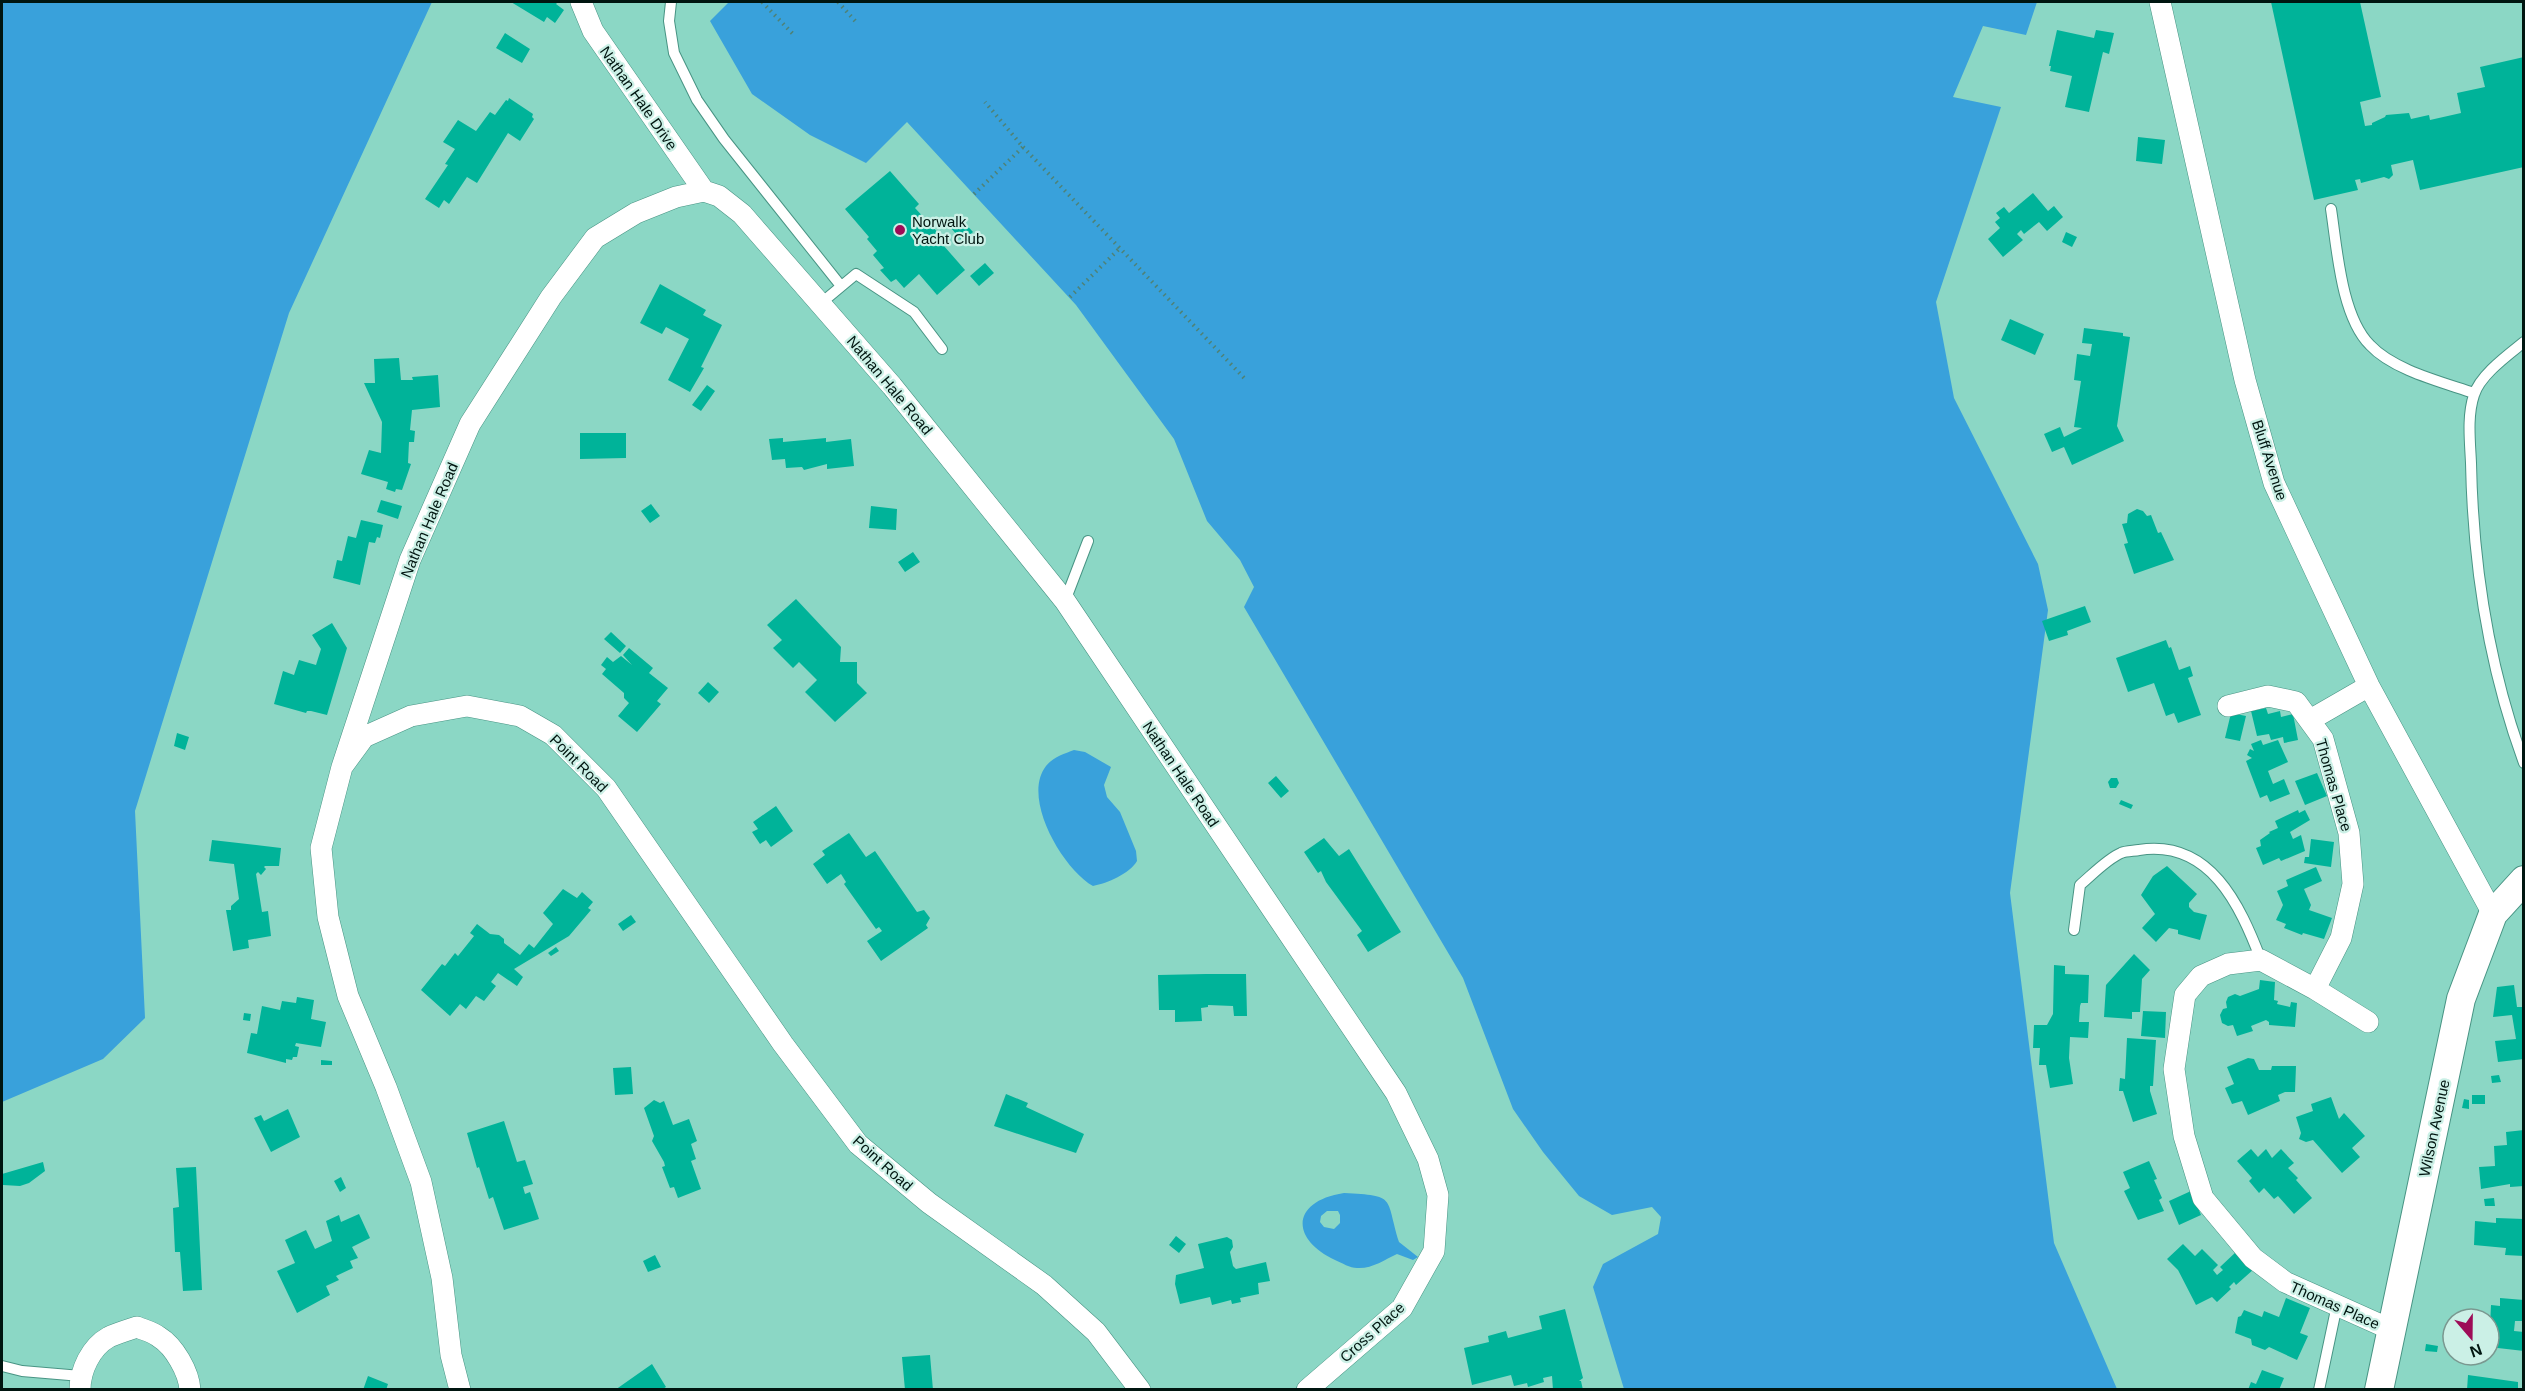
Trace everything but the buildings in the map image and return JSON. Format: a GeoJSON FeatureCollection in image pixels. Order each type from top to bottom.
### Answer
{"type":"FeatureCollection","features":[{"type":"Feature","properties":{"kind":"main road","name":"Wilson Avenue"},"geometry":{"type":"LineString","coordinates":[[2379,1389],[2461,999],[2493,914],[2523,880]]}},
{"type":"Feature","properties":{"kind":"street","name":"Nathan Hale Drive"},"geometry":{"type":"LineString","coordinates":[[581,2],[592,31],[704,191]]}},
{"type":"Feature","properties":{"kind":"street","name":"Bluff Avenue"},"geometry":{"type":"LineString","coordinates":[[2160,2],[2245,380],[2274,483],[2369,686],[2493,914]]}},
{"type":"Feature","properties":{"kind":"street","name":"Nathan Hale Road"},"geometry":{"type":"LineString","coordinates":[[342,767],[410,560],[470,424],[551,297],[595,238],[636,213],[676,197],[704,191],[719,196],[742,214],[892,386],[1065,602],[1396,1093],[1428,1159],[1438,1195]]}},
{"type":"Feature","properties":{"kind":"street","name":"Thomas Place"},"geometry":{"type":"LineString","coordinates":[[2310,720],[2369,686]]}},
{"type":"Feature","properties":{"kind":"street","name":"Thomas Place"},"geometry":{"type":"LineString","coordinates":[[2228,706],[2268,696],[2296,702],[2323,739],[2349,833],[2353,884],[2341,938],[2315,988]]}},
{"type":"Feature","properties":{"kind":"street","name":"Point Road"},"geometry":{"type":"LineString","coordinates":[[460,1389],[451,1355],[442,1278],[421,1182],[386,1087],[348,996],[328,917],[321,848],[342,767],[364,737],[411,716],[467,705],[520,716],[553,735],[606,788],[783,1044],[858,1144],[929,1203],[1044,1285],[1096,1332],[1140,1389]]}},
{"type":"Feature","properties":{"kind":"street","name":"Thomas Place"},"geometry":{"type":"LineString","coordinates":[[2261,960],[2228,964],[2201,975],[2185,995],[2174,1069],[2184,1136],[2203,1198],[2253,1258],[2284,1282],[2392,1330]]}},
{"type":"Feature","properties":{"kind":"street"},"geometry":{"type":"LineString","coordinates":[[2261,960],[2315,988],[2368,1022]]}},
{"type":"Feature","properties":{"kind":"street","name":"Cross Place"},"geometry":{"type":"LineString","coordinates":[[1306,1389],[1402,1308],[1434,1251],[1438,1195]]}},
{"type":"Feature","properties":{"kind":"street"},"geometry":{"type":"LineString","coordinates":[[81,1383],[86,1360],[108,1338],[137,1327],[160,1337],[177,1357],[189,1380],[190,1389]]}},
{"type":"Feature","properties":{"kind":"lane"},"geometry":{"type":"LineString","coordinates":[[671,2],[669,21],[674,53],[697,100],[724,139],[842,286]]}},
{"type":"Feature","properties":{"kind":"lane"},"geometry":{"type":"LineString","coordinates":[[2331,209],[2343,284],[2356,327],[2370,346],[2409,371],[2474,393]]}},
{"type":"Feature","properties":{"kind":"lane"},"geometry":{"type":"LineString","coordinates":[[820,304],[856,274],[914,312],[942,349]]}},
{"type":"Feature","properties":{"kind":"lane"},"geometry":{"type":"LineString","coordinates":[[2523,342],[2495,366],[2474,393],[2469,423],[2472,516],[2487,625],[2508,720],[2523,763]]}},
{"type":"Feature","properties":{"kind":"lane"},"geometry":{"type":"LineString","coordinates":[[1065,602],[1088,541]]}},
{"type":"Feature","properties":{"kind":"lane"},"geometry":{"type":"LineString","coordinates":[[2074,930],[2080,885],[2120,854],[2160,847],[2193,857],[2222,883],[2243,914],[2261,960]]}},
{"type":"Feature","properties":{"kind":"lane"},"geometry":{"type":"LineString","coordinates":[[2319,1389],[2337,1305]]}},
{"type":"Feature","properties":{"kind":"lane"},"geometry":{"type":"LineString","coordinates":[[2,1366],[81,1383]]}},
{"type":"Feature","properties":{"kind":"path"},"geometry":{"type":"LineString","coordinates":[[762,2],[793,34]]}},
{"type":"Feature","properties":{"kind":"path"},"geometry":{"type":"LineString","coordinates":[[838,2],[857,23]]}},
{"type":"Feature","properties":{"kind":"path"},"geometry":{"type":"LineString","coordinates":[[985,102],[1023,147],[1247,381]]}},
{"type":"Feature","properties":{"kind":"path"},"geometry":{"type":"LineString","coordinates":[[974,194],[1023,147]]}},
{"type":"Feature","properties":{"kind":"path"},"geometry":{"type":"LineString","coordinates":[[1070,297],[1120,248]]}},
{"type":"Feature","properties":{"kind":"water"},"geometry":{"type":"Polygon","coordinates":[[[2,2],[432,2],[289,313],[135,811],[145,1018],[103,1059],[2,1102],[2,2]]]}},
{"type":"Feature","properties":{"kind":"water"},"geometry":{"type":"Polygon","coordinates":[[[729,2],[2037,2],[2026,35],[1983,26],[1953,97],[2001,107],[1936,302],[1954,398],[2038,564],[2048,610],[2010,893],[2054,1243],[2117,1389],[1624,1389],[1593,1287],[1603,1264],[1658,1234],[1661,1217],[1652,1207],[1612,1215],[1579,1196],[1543,1152],[1513,1109],[1463,978],[1244,607],[1254,587],[1240,560],[1207,521],[1174,439],[1076,305],[907,122],[866,163],[810,135],[752,94],[710,21],[729,2]]]}},
{"type":"Feature","properties":{"kind":"water"},"geometry":{"type":"Polygon","coordinates":[[[1074,750],[1085,752],[1111,767],[1104,785],[1107,797],[1120,812],[1136,851],[1137,861],[1129,870],[1111,880],[1093,886],[1069,865],[1058,849],[1042,814],[1039,796],[1040,780],[1046,766],[1055,758],[1074,750]]]}},
{"type":"Feature","properties":{"kind":"water"},"geometry":{"type":"Polygon","coordinates":[[[1344,1193],[1373,1195],[1386,1201],[1399,1242],[1418,1257],[1413,1260],[1397,1254],[1373,1266],[1357,1268],[1343,1264],[1320,1251],[1304,1231],[1303,1221],[1306,1212],[1314,1204],[1327,1197],[1344,1193]],[[1327,1211],[1321,1216],[1320,1222],[1324,1227],[1334,1229],[1340,1223],[1338,1211],[1327,1211]]]}},
{"type":"Feature","properties":{"kind":"place","name":"Norwalk Yacht Club"},"geometry":{"type":"Point","coordinates":[900,230]}}]}
